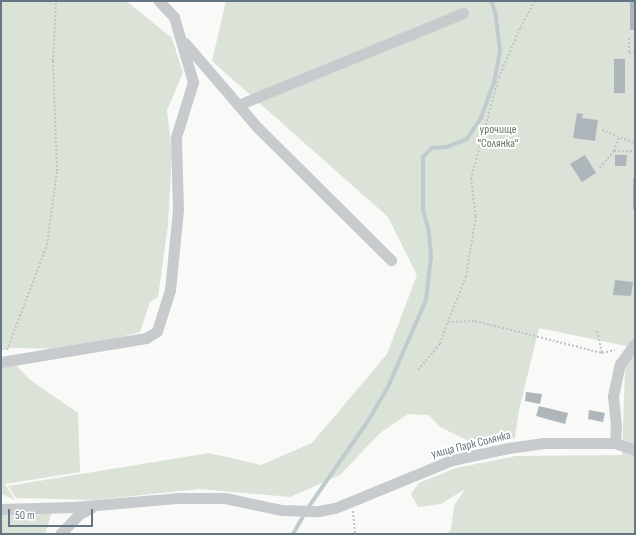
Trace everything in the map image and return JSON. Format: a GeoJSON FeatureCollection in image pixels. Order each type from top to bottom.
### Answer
{"type":"FeatureCollection","features":[{"type":"Feature","properties":{"kind":"street"},"geometry":{"type":"LineString","coordinates":[[3,358],[146,338],[157,331],[170,290],[178,210],[176,137],[193,82],[184,41],[174,17],[159,1]]}},
{"type":"Feature","properties":{"kind":"street"},"geometry":{"type":"LineString","coordinates":[[238,105],[462,13]]}},
{"type":"Feature","properties":{"kind":"street"},"geometry":{"type":"LineString","coordinates":[[184,41],[257,127],[391,260]]}},
{"type":"Feature","properties":{"kind":"street"},"geometry":{"type":"LineString","coordinates":[[615,443],[616,425],[613,396],[620,364],[633,345]]}},
{"type":"Feature","properties":{"kind":"street","name":"улица Парк Солянка"},"geometry":{"type":"LineString","coordinates":[[1,509],[73,507],[177,498],[226,498],[300,512],[319,511],[352,501],[446,463],[508,448],[542,443],[615,443],[635,450]]}},
{"type":"Feature","properties":{"kind":"street"},"geometry":{"type":"LineString","coordinates":[[60,534],[79,514],[98,504]]}},
{"type":"Feature","properties":{"kind":"path"},"geometry":{"type":"LineString","coordinates":[[3,358],[47,245],[57,171],[52,61],[56,1]]}},
{"type":"Feature","properties":{"kind":"path"},"geometry":{"type":"LineString","coordinates":[[418,370],[440,344],[466,276],[476,216],[471,178],[499,77],[520,28],[535,1]]}},
{"type":"Feature","properties":{"kind":"path"},"geometry":{"type":"LineString","coordinates":[[629,38],[629,53],[635,53]]}},
{"type":"Feature","properties":{"kind":"path"},"geometry":{"type":"LineString","coordinates":[[602,130],[635,143]]}},
{"type":"Feature","properties":{"kind":"path"},"geometry":{"type":"LineString","coordinates":[[600,168],[614,151],[619,137]]}},
{"type":"Feature","properties":{"kind":"path"},"geometry":{"type":"LineString","coordinates":[[614,151],[635,151]]}},
{"type":"Feature","properties":{"kind":"path"},"geometry":{"type":"LineString","coordinates":[[448,322],[475,321],[602,353],[633,345]]}},
{"type":"Feature","properties":{"kind":"path"},"geometry":{"type":"LineString","coordinates":[[598,331],[602,353]]}},
{"type":"Feature","properties":{"kind":"path"},"geometry":{"type":"LineString","coordinates":[[352,501],[354,534]]}},
{"type":"Feature","properties":{"kind":"green space"},"geometry":{"type":"Polygon","coordinates":[[[1,1],[126,1],[172,38],[183,73],[167,110],[172,153],[168,225],[158,297],[150,302],[140,332],[76,349],[8,348],[1,351],[1,1]]]}},
{"type":"Feature","properties":{"kind":"green space","name":"урочище \"Солянка\""},"geometry":{"type":"Polygon","coordinates":[[[226,1],[635,1],[635,534],[446,534],[451,530],[454,506],[465,489],[441,504],[418,507],[411,494],[419,483],[456,468],[516,456],[622,455],[626,346],[539,328],[519,410],[515,438],[481,447],[440,427],[429,415],[408,414],[380,433],[340,475],[290,497],[200,489],[94,500],[16,498],[8,486],[209,453],[261,465],[312,443],[387,354],[417,275],[388,217],[212,61],[226,1]]]}},
{"type":"Feature","properties":{"kind":"green space"},"geometry":{"type":"Polygon","coordinates":[[[10,359],[30,380],[78,413],[80,472],[5,484],[15,500],[1,494],[1,362],[10,359]]]}},
{"type":"Feature","properties":{"kind":"green space"},"geometry":{"type":"Polygon","coordinates":[[[52,512],[45,534],[1,534],[1,515],[52,512]]]}},
{"type":"Feature","properties":{"kind":"building"},"geometry":{"type":"Polygon","coordinates":[[[630,1],[635,1],[635,30],[630,30],[630,1]]]}},
{"type":"Feature","properties":{"kind":"building"},"geometry":{"type":"Polygon","coordinates":[[[614,59],[625,59],[625,93],[614,93],[614,59]]]}},
{"type":"Feature","properties":{"kind":"building"},"geometry":{"type":"Polygon","coordinates":[[[577,113],[583,114],[582,118],[598,120],[595,141],[573,138],[577,113]]]}},
{"type":"Feature","properties":{"kind":"building"},"geometry":{"type":"Polygon","coordinates":[[[585,155],[596,173],[582,182],[570,164],[585,155]]]}},
{"type":"Feature","properties":{"kind":"building"},"geometry":{"type":"Polygon","coordinates":[[[615,155],[627,155],[626,166],[615,166],[615,155]]]}},
{"type":"Feature","properties":{"kind":"building"},"geometry":{"type":"Polygon","coordinates":[[[633,178],[635,178],[635,210],[633,210],[633,178]]]}},
{"type":"Feature","properties":{"kind":"building"},"geometry":{"type":"Polygon","coordinates":[[[615,280],[633,282],[631,296],[613,295],[615,280]]]}},
{"type":"Feature","properties":{"kind":"building"},"geometry":{"type":"Polygon","coordinates":[[[526,392],[542,394],[540,404],[525,401],[526,392]]]}},
{"type":"Feature","properties":{"kind":"building"},"geometry":{"type":"Polygon","coordinates":[[[539,406],[568,413],[565,424],[536,416],[539,406]]]}},
{"type":"Feature","properties":{"kind":"building"},"geometry":{"type":"Polygon","coordinates":[[[589,410],[605,413],[603,422],[588,419],[589,410]]]}},
{"type":"Feature","properties":{"kind":"waterway"},"geometry":{"type":"LineString","coordinates":[[308,508],[370,418],[388,387],[426,300],[431,257],[429,232],[423,209],[423,157],[432,148],[447,147],[467,139],[481,118],[494,82],[500,51],[495,12],[491,1]]}},
{"type":"Feature","properties":{"kind":"waterway"},"geometry":{"type":"LineString","coordinates":[[293,534],[305,513]]}}]}
